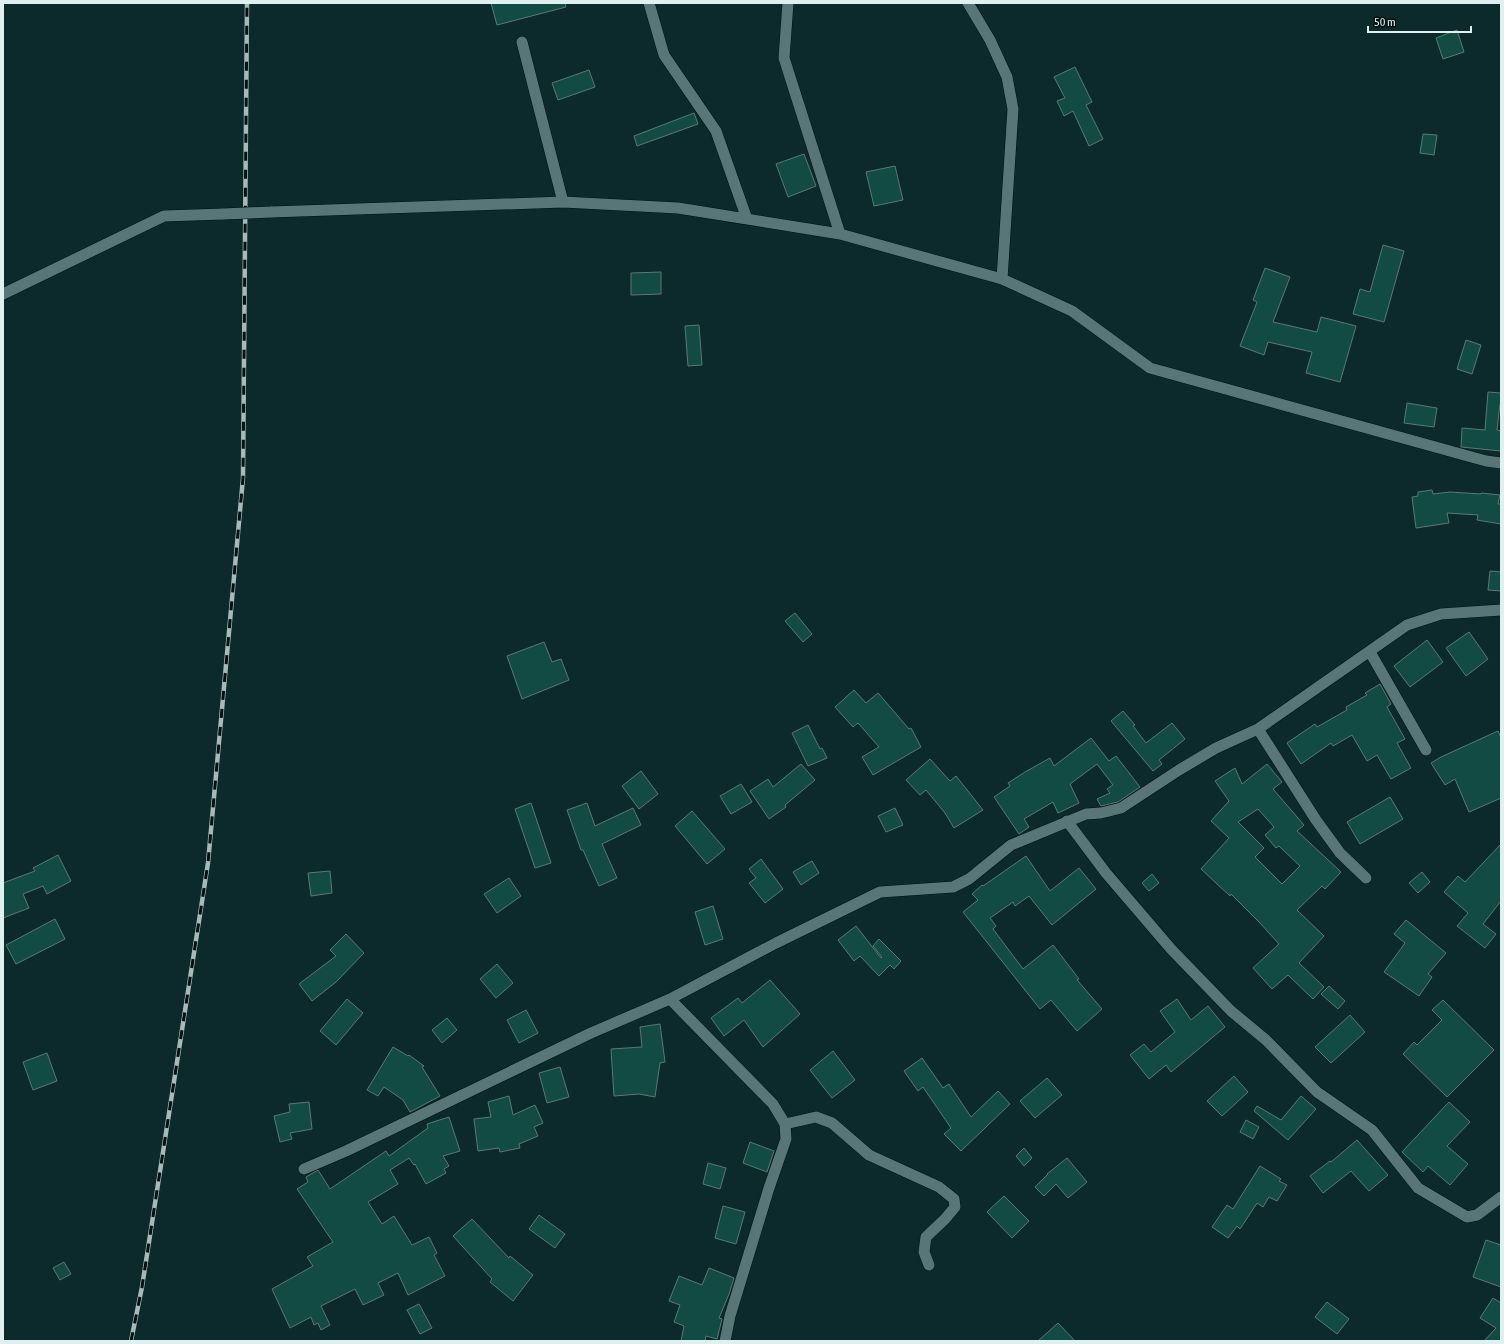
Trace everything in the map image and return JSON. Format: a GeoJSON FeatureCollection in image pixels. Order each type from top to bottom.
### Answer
{"type":"FeatureCollection","features":[{"type":"Feature","properties":{"kind":"street"},"geometry":{"type":"LineString","coordinates":[[650,3],[664,54],[716,131],[747,219]]}},
{"type":"Feature","properties":{"kind":"street"},"geometry":{"type":"LineString","coordinates":[[788,3],[784,58],[840,234]]}},
{"type":"Feature","properties":{"kind":"street"},"geometry":{"type":"LineString","coordinates":[[968,3],[990,40],[1007,77],[1013,109],[1002,279]]}},
{"type":"Feature","properties":{"kind":"street"},"geometry":{"type":"LineString","coordinates":[[522,42],[563,202]]}},
{"type":"Feature","properties":{"kind":"street"},"geometry":{"type":"LineString","coordinates":[[3,294],[164,216],[563,202],[678,208],[840,234],[1002,279],[1072,311],[1150,368],[1486,461],[1501,463]]}},
{"type":"Feature","properties":{"kind":"street"},"geometry":{"type":"LineString","coordinates":[[304,1169],[346,1151],[591,1033],[670,999],[776,943],[880,892],[953,887],[968,879],[1011,845],[1086,814],[1101,813],[1121,808],[1203,755],[1258,729],[1407,625],[1441,614],[1501,610]]}},
{"type":"Feature","properties":{"kind":"street"},"geometry":{"type":"LineString","coordinates":[[1370,652],[1426,750]]}},
{"type":"Feature","properties":{"kind":"street"},"geometry":{"type":"LineString","coordinates":[[1258,729],[1316,820],[1340,853],[1366,878]]}},
{"type":"Feature","properties":{"kind":"street"},"geometry":{"type":"LineString","coordinates":[[1067,821],[1106,873],[1172,949],[1232,1011],[1266,1040],[1317,1092],[1372,1130],[1418,1188],[1466,1217],[1477,1215],[1501,1197]]}},
{"type":"Feature","properties":{"kind":"street"},"geometry":{"type":"LineString","coordinates":[[670,999],[773,1104],[785,1124],[786,1139],[766,1195],[730,1316],[725,1341]]}},
{"type":"Feature","properties":{"kind":"street"},"geometry":{"type":"LineString","coordinates":[[785,1124],[816,1117],[832,1123],[868,1155],[939,1187],[954,1199],[955,1207],[926,1237],[924,1252],[929,1265]]}},
{"type":"Feature","properties":{"kind":"building"},"geometry":{"type":"Polygon","coordinates":[[[491,3],[565,3],[566,7],[497,25],[491,3]]]}},
{"type":"Feature","properties":{"kind":"building"},"geometry":{"type":"Polygon","coordinates":[[[1457,30],[1464,52],[1443,59],[1436,38],[1457,30]]]}},
{"type":"Feature","properties":{"kind":"building"},"geometry":{"type":"Polygon","coordinates":[[[1075,67],[1092,102],[1086,105],[1103,139],[1089,146],[1073,111],[1064,116],[1057,101],[1065,98],[1054,77],[1075,67]]]}},
{"type":"Feature","properties":{"kind":"building"},"geometry":{"type":"Polygon","coordinates":[[[589,70],[595,87],[558,100],[552,83],[589,70]]]}},
{"type":"Feature","properties":{"kind":"building"},"geometry":{"type":"Polygon","coordinates":[[[694,113],[698,124],[637,146],[634,136],[694,113]]]}},
{"type":"Feature","properties":{"kind":"building"},"geometry":{"type":"Polygon","coordinates":[[[1423,134],[1437,135],[1434,155],[1420,153],[1423,134]]]}},
{"type":"Feature","properties":{"kind":"building"},"geometry":{"type":"Polygon","coordinates":[[[804,154],[816,186],[788,197],[776,164],[804,154]]]}},
{"type":"Feature","properties":{"kind":"building"},"geometry":{"type":"Polygon","coordinates":[[[895,166],[903,200],[874,206],[866,172],[895,166]]]}},
{"type":"Feature","properties":{"kind":"building"},"geometry":{"type":"Polygon","coordinates":[[[1383,245],[1404,251],[1384,322],[1353,314],[1360,289],[1370,292],[1383,245]]]}},
{"type":"Feature","properties":{"kind":"building"},"geometry":{"type":"Polygon","coordinates":[[[1265,268],[1290,277],[1273,322],[1317,332],[1321,317],[1356,326],[1340,382],[1306,373],[1312,352],[1268,342],[1264,355],[1240,346],[1257,302],[1253,300],[1265,268]]]}},
{"type":"Feature","properties":{"kind":"building"},"geometry":{"type":"Polygon","coordinates":[[[661,272],[661,294],[631,295],[631,273],[661,272]]]}},
{"type":"Feature","properties":{"kind":"building"},"geometry":{"type":"Polygon","coordinates":[[[699,325],[702,365],[688,366],[685,326],[699,325]]]}},
{"type":"Feature","properties":{"kind":"building"},"geometry":{"type":"Polygon","coordinates":[[[1466,340],[1481,345],[1472,374],[1457,369],[1466,340]]]}},
{"type":"Feature","properties":{"kind":"building"},"geometry":{"type":"Polygon","coordinates":[[[1488,392],[1501,393],[1497,430],[1501,431],[1501,451],[1461,447],[1462,428],[1485,430],[1488,392]]]}},
{"type":"Feature","properties":{"kind":"building"},"geometry":{"type":"Polygon","coordinates":[[[1407,403],[1437,408],[1434,427],[1404,423],[1407,403]]]}},
{"type":"Feature","properties":{"kind":"building"},"geometry":{"type":"Polygon","coordinates":[[[1432,490],[1433,494],[1450,492],[1500,495],[1498,504],[1501,504],[1501,524],[1477,520],[1478,515],[1447,513],[1449,523],[1416,528],[1412,497],[1418,496],[1418,492],[1432,490]]]}},
{"type":"Feature","properties":{"kind":"building"},"geometry":{"type":"Polygon","coordinates":[[[1490,571],[1501,572],[1501,591],[1488,590],[1490,571]]]}},
{"type":"Feature","properties":{"kind":"building"},"geometry":{"type":"Polygon","coordinates":[[[795,613],[812,634],[803,642],[785,621],[795,613]]]}},
{"type":"Feature","properties":{"kind":"building"},"geometry":{"type":"Polygon","coordinates":[[[1469,632],[1488,659],[1466,676],[1446,648],[1469,632]]]}},
{"type":"Feature","properties":{"kind":"building"},"geometry":{"type":"Polygon","coordinates":[[[1427,640],[1443,662],[1410,687],[1394,666],[1427,640]]]}},
{"type":"Feature","properties":{"kind":"building"},"geometry":{"type":"Polygon","coordinates":[[[544,642],[552,662],[561,659],[569,680],[522,699],[507,656],[544,642]]]}},
{"type":"Feature","properties":{"kind":"building"},"geometry":{"type":"Polygon","coordinates":[[[1380,684],[1391,704],[1387,707],[1405,739],[1397,743],[1411,768],[1391,779],[1377,755],[1367,761],[1352,735],[1333,746],[1331,743],[1301,764],[1287,743],[1315,724],[1317,727],[1347,710],[1346,707],[1367,695],[1365,693],[1380,684]]]}},
{"type":"Feature","properties":{"kind":"building"},"geometry":{"type":"Polygon","coordinates":[[[854,690],[866,703],[878,693],[909,729],[911,728],[921,747],[873,775],[862,757],[879,747],[858,723],[853,727],[835,707],[854,690]]]}},
{"type":"Feature","properties":{"kind":"building"},"geometry":{"type":"Polygon","coordinates":[[[1123,711],[1135,725],[1133,726],[1146,743],[1172,723],[1185,739],[1159,760],[1162,764],[1153,771],[1111,721],[1123,711]]]}},
{"type":"Feature","properties":{"kind":"building"},"geometry":{"type":"Polygon","coordinates":[[[808,725],[820,749],[822,748],[827,758],[808,766],[792,733],[808,725]]]}},
{"type":"Feature","properties":{"kind":"building"},"geometry":{"type":"Polygon","coordinates":[[[1498,731],[1501,738],[1501,798],[1469,812],[1455,779],[1445,785],[1431,763],[1498,731]]]}},
{"type":"Feature","properties":{"kind":"building"},"geometry":{"type":"Polygon","coordinates":[[[1091,738],[1109,761],[1116,756],[1140,787],[1118,802],[1101,806],[1097,799],[1110,793],[1107,789],[1113,785],[1097,764],[1070,784],[1079,803],[1058,813],[1053,802],[1024,819],[1029,827],[1019,834],[994,797],[1010,786],[1008,783],[1025,772],[1050,758],[1054,766],[1091,738]]]}},
{"type":"Feature","properties":{"kind":"building"},"geometry":{"type":"Polygon","coordinates":[[[930,759],[950,781],[956,776],[983,810],[954,828],[945,813],[926,790],[920,795],[906,780],[930,759]]]}},
{"type":"Feature","properties":{"kind":"building"},"geometry":{"type":"Polygon","coordinates":[[[801,764],[815,780],[785,805],[786,807],[769,819],[750,791],[768,779],[773,787],[801,764]]]}},
{"type":"Feature","properties":{"kind":"building"},"geometry":{"type":"Polygon","coordinates":[[[1267,764],[1282,782],[1273,789],[1304,825],[1297,831],[1341,872],[1325,889],[1322,886],[1297,910],[1324,936],[1299,963],[1324,987],[1313,999],[1288,975],[1272,989],[1253,968],[1279,944],[1231,894],[1230,896],[1201,869],[1229,838],[1211,821],[1229,801],[1215,781],[1235,768],[1242,784],[1267,764]],[[1258,809],[1238,822],[1264,848],[1255,857],[1282,884],[1300,866],[1279,846],[1276,848],[1265,835],[1274,827],[1258,809]]]}},
{"type":"Feature","properties":{"kind":"building"},"geometry":{"type":"Polygon","coordinates":[[[641,771],[658,794],[639,809],[622,786],[641,771]]]}},
{"type":"Feature","properties":{"kind":"building"},"geometry":{"type":"Polygon","coordinates":[[[741,784],[752,802],[731,814],[720,796],[741,784]]]}},
{"type":"Feature","properties":{"kind":"building"},"geometry":{"type":"Polygon","coordinates":[[[1390,797],[1403,819],[1360,844],[1347,822],[1390,797]]]}},
{"type":"Feature","properties":{"kind":"building"},"geometry":{"type":"Polygon","coordinates":[[[531,803],[551,863],[535,868],[515,809],[531,803]]]}},
{"type":"Feature","properties":{"kind":"building"},"geometry":{"type":"Polygon","coordinates":[[[587,803],[595,826],[633,808],[641,825],[602,844],[617,878],[599,886],[583,850],[581,850],[567,810],[587,803]]]}},
{"type":"Feature","properties":{"kind":"building"},"geometry":{"type":"Polygon","coordinates":[[[895,808],[903,825],[886,832],[878,816],[895,808]]]}},
{"type":"Feature","properties":{"kind":"building"},"geometry":{"type":"Polygon","coordinates":[[[692,811],[725,849],[707,864],[675,826],[692,811]]]}},
{"type":"Feature","properties":{"kind":"building"},"geometry":{"type":"Polygon","coordinates":[[[1501,844],[1501,901],[1483,924],[1496,934],[1485,948],[1457,926],[1468,913],[1444,892],[1458,876],[1465,882],[1501,844]]]}},
{"type":"Feature","properties":{"kind":"building"},"geometry":{"type":"Polygon","coordinates":[[[58,855],[71,881],[47,894],[43,886],[23,894],[29,908],[3,918],[3,883],[35,871],[33,868],[58,855]]]}},
{"type":"Feature","properties":{"kind":"building"},"geometry":{"type":"Polygon","coordinates":[[[1026,856],[1050,891],[1079,868],[1096,889],[1052,925],[1029,896],[1015,906],[1013,902],[990,918],[996,926],[993,929],[1023,969],[1053,945],[1079,979],[1077,980],[1102,1009],[1077,1031],[1051,1000],[1040,1009],[963,912],[978,900],[972,894],[982,885],[983,886],[1026,856]]]}},
{"type":"Feature","properties":{"kind":"building"},"geometry":{"type":"Polygon","coordinates":[[[761,859],[783,889],[765,903],[749,883],[756,878],[749,869],[761,859]]]}},
{"type":"Feature","properties":{"kind":"building"},"geometry":{"type":"Polygon","coordinates":[[[812,861],[819,873],[801,885],[793,872],[812,861]]]}},
{"type":"Feature","properties":{"kind":"building"},"geometry":{"type":"Polygon","coordinates":[[[330,871],[332,893],[311,896],[308,873],[330,871]]]}},
{"type":"Feature","properties":{"kind":"building"},"geometry":{"type":"Polygon","coordinates":[[[1422,872],[1430,882],[1418,893],[1409,883],[1422,872]]]}},
{"type":"Feature","properties":{"kind":"building"},"geometry":{"type":"Polygon","coordinates":[[[1152,874],[1159,883],[1149,891],[1142,883],[1152,874]]]}},
{"type":"Feature","properties":{"kind":"building"},"geometry":{"type":"Polygon","coordinates":[[[509,878],[521,896],[497,913],[484,894],[509,878]]]}},
{"type":"Feature","properties":{"kind":"building"},"geometry":{"type":"Polygon","coordinates":[[[713,906],[723,939],[705,945],[695,912],[713,906]]]}},
{"type":"Feature","properties":{"kind":"building"},"geometry":{"type":"Polygon","coordinates":[[[55,919],[65,939],[16,964],[6,945],[55,919]]]}},
{"type":"Feature","properties":{"kind":"building"},"geometry":{"type":"Polygon","coordinates":[[[1406,920],[1446,953],[1428,974],[1432,977],[1419,996],[1384,972],[1405,943],[1394,934],[1406,920]]]}},
{"type":"Feature","properties":{"kind":"building"},"geometry":{"type":"Polygon","coordinates":[[[856,926],[881,958],[882,957],[873,946],[879,939],[901,961],[894,969],[890,965],[879,976],[860,956],[854,961],[838,940],[856,926]]]}},
{"type":"Feature","properties":{"kind":"building"},"geometry":{"type":"Polygon","coordinates":[[[346,934],[364,953],[336,982],[312,1001],[299,984],[336,956],[330,950],[346,934]]]}},
{"type":"Feature","properties":{"kind":"building"},"geometry":{"type":"Polygon","coordinates":[[[497,964],[513,983],[496,998],[480,979],[497,964]]]}},
{"type":"Feature","properties":{"kind":"building"},"geometry":{"type":"Polygon","coordinates":[[[770,980],[800,1014],[763,1047],[744,1020],[724,1036],[711,1018],[738,998],[742,1003],[770,980]]]}},
{"type":"Feature","properties":{"kind":"building"},"geometry":{"type":"Polygon","coordinates":[[[1329,986],[1345,1001],[1338,1009],[1321,994],[1329,986]]]}},
{"type":"Feature","properties":{"kind":"building"},"geometry":{"type":"Polygon","coordinates":[[[347,999],[363,1013],[336,1045],[320,1031],[347,999]]]}},
{"type":"Feature","properties":{"kind":"building"},"geometry":{"type":"Polygon","coordinates":[[[1177,999],[1191,1020],[1208,1006],[1225,1027],[1171,1072],[1166,1065],[1149,1079],[1130,1055],[1144,1044],[1151,1052],[1175,1032],[1160,1011],[1177,999]]]}},
{"type":"Feature","properties":{"kind":"building"},"geometry":{"type":"Polygon","coordinates":[[[1443,1000],[1494,1050],[1447,1097],[1403,1054],[1414,1042],[1417,1045],[1442,1020],[1432,1010],[1443,1000]]]}},
{"type":"Feature","properties":{"kind":"building"},"geometry":{"type":"Polygon","coordinates":[[[526,1010],[538,1033],[519,1043],[507,1020],[526,1010]]]}},
{"type":"Feature","properties":{"kind":"building"},"geometry":{"type":"Polygon","coordinates":[[[1350,1015],[1365,1032],[1331,1063],[1315,1047],[1350,1015]]]}},
{"type":"Feature","properties":{"kind":"building"},"geometry":{"type":"Polygon","coordinates":[[[447,1018],[457,1030],[442,1043],[432,1030],[447,1018]]]}},
{"type":"Feature","properties":{"kind":"building"},"geometry":{"type":"Polygon","coordinates":[[[660,1024],[665,1062],[660,1063],[655,1097],[639,1094],[614,1096],[611,1049],[642,1047],[640,1027],[660,1024]]]}},
{"type":"Feature","properties":{"kind":"building"},"geometry":{"type":"Polygon","coordinates":[[[393,1047],[408,1056],[409,1055],[424,1066],[422,1067],[440,1096],[410,1112],[403,1100],[384,1087],[378,1096],[367,1090],[393,1047]]]}},
{"type":"Feature","properties":{"kind":"building"},"geometry":{"type":"Polygon","coordinates":[[[833,1051],[855,1080],[832,1098],[810,1070],[833,1051]]]}},
{"type":"Feature","properties":{"kind":"building"},"geometry":{"type":"Polygon","coordinates":[[[47,1053],[57,1081],[33,1090],[23,1062],[47,1053]]]}},
{"type":"Feature","properties":{"kind":"building"},"geometry":{"type":"Polygon","coordinates":[[[922,1058],[943,1088],[949,1084],[971,1117],[998,1091],[1010,1104],[961,1151],[944,1134],[951,1128],[923,1087],[918,1091],[904,1071],[922,1058]]]}},
{"type":"Feature","properties":{"kind":"building"},"geometry":{"type":"Polygon","coordinates":[[[560,1067],[569,1097],[547,1103],[539,1073],[560,1067]]]}},
{"type":"Feature","properties":{"kind":"building"},"geometry":{"type":"Polygon","coordinates":[[[1234,1076],[1248,1092],[1222,1116],[1207,1101],[1234,1076]]]}},
{"type":"Feature","properties":{"kind":"building"},"geometry":{"type":"Polygon","coordinates":[[[1047,1078],[1062,1095],[1035,1118],[1020,1101],[1047,1078]]]}},
{"type":"Feature","properties":{"kind":"building"},"geometry":{"type":"Polygon","coordinates":[[[509,1096],[513,1115],[535,1105],[543,1123],[534,1127],[538,1136],[519,1144],[520,1148],[500,1152],[499,1148],[478,1151],[474,1119],[491,1117],[488,1102],[509,1096]]]}},
{"type":"Feature","properties":{"kind":"building"},"geometry":{"type":"Polygon","coordinates":[[[1301,1096],[1316,1109],[1288,1140],[1254,1111],[1257,1106],[1281,1120],[1301,1096]]]}},
{"type":"Feature","properties":{"kind":"building"},"geometry":{"type":"Polygon","coordinates":[[[309,1102],[312,1129],[290,1133],[292,1139],[280,1142],[274,1116],[290,1112],[289,1104],[309,1102]]]}},
{"type":"Feature","properties":{"kind":"building"},"geometry":{"type":"Polygon","coordinates":[[[1449,1102],[1470,1122],[1447,1146],[1468,1164],[1450,1185],[1428,1166],[1423,1172],[1402,1152],[1449,1102]]]}},
{"type":"Feature","properties":{"kind":"building"},"geometry":{"type":"Polygon","coordinates":[[[449,1117],[460,1151],[443,1156],[449,1166],[444,1169],[446,1173],[426,1184],[415,1164],[414,1165],[409,1158],[390,1170],[398,1184],[368,1202],[382,1224],[394,1216],[412,1245],[429,1237],[437,1253],[434,1255],[445,1276],[408,1295],[398,1273],[378,1283],[384,1295],[363,1305],[355,1289],[321,1306],[330,1325],[321,1330],[318,1323],[314,1325],[311,1317],[290,1328],[272,1289],[313,1266],[307,1257],[333,1242],[297,1189],[308,1182],[306,1177],[318,1170],[330,1189],[386,1151],[389,1156],[428,1128],[427,1124],[449,1117]]]}},
{"type":"Feature","properties":{"kind":"building"},"geometry":{"type":"Polygon","coordinates":[[[1246,1120],[1259,1127],[1253,1139],[1240,1132],[1246,1120]]]}},
{"type":"Feature","properties":{"kind":"building"},"geometry":{"type":"Polygon","coordinates":[[[1357,1140],[1388,1175],[1369,1191],[1351,1171],[1323,1193],[1310,1176],[1330,1161],[1331,1162],[1357,1140]]]}},
{"type":"Feature","properties":{"kind":"building"},"geometry":{"type":"Polygon","coordinates":[[[750,1142],[774,1151],[767,1172],[743,1163],[750,1142]]]}},
{"type":"Feature","properties":{"kind":"building"},"geometry":{"type":"Polygon","coordinates":[[[1024,1148],[1032,1158],[1024,1166],[1016,1156],[1024,1148]]]}},
{"type":"Feature","properties":{"kind":"building"},"geometry":{"type":"Polygon","coordinates":[[[1067,1158],[1087,1182],[1068,1198],[1056,1184],[1044,1196],[1035,1187],[1047,1174],[1067,1158]]]}},
{"type":"Feature","properties":{"kind":"building"},"geometry":{"type":"Polygon","coordinates":[[[708,1163],[726,1168],[720,1189],[703,1184],[708,1163]]]}},
{"type":"Feature","properties":{"kind":"building"},"geometry":{"type":"Polygon","coordinates":[[[1260,1166],[1281,1179],[1279,1181],[1287,1185],[1277,1201],[1269,1197],[1263,1207],[1257,1203],[1240,1229],[1237,1226],[1228,1238],[1212,1227],[1227,1205],[1233,1209],[1260,1166]]]}},
{"type":"Feature","properties":{"kind":"building"},"geometry":{"type":"Polygon","coordinates":[[[1004,1196],[1029,1221],[1012,1238],[987,1212],[1004,1196]]]}},
{"type":"Feature","properties":{"kind":"building"},"geometry":{"type":"Polygon","coordinates":[[[723,1206],[745,1212],[736,1244],[715,1238],[723,1206]]]}},
{"type":"Feature","properties":{"kind":"building"},"geometry":{"type":"Polygon","coordinates":[[[539,1215],[565,1234],[555,1248],[529,1229],[539,1215]]]}},
{"type":"Feature","properties":{"kind":"building"},"geometry":{"type":"Polygon","coordinates":[[[472,1219],[509,1258],[510,1256],[533,1275],[513,1301],[490,1282],[492,1279],[453,1236],[472,1219]]]}},
{"type":"Feature","properties":{"kind":"building"},"geometry":{"type":"Polygon","coordinates":[[[1486,1240],[1501,1245],[1501,1287],[1473,1277],[1486,1240]]]}},
{"type":"Feature","properties":{"kind":"building"},"geometry":{"type":"Polygon","coordinates":[[[64,1262],[71,1274],[60,1280],[53,1268],[64,1262]]]}},
{"type":"Feature","properties":{"kind":"building"},"geometry":{"type":"Polygon","coordinates":[[[709,1268],[734,1278],[719,1318],[722,1319],[717,1339],[706,1336],[705,1341],[681,1341],[684,1326],[674,1322],[680,1305],[669,1301],[679,1276],[702,1285],[709,1268]]]}},
{"type":"Feature","properties":{"kind":"building"},"geometry":{"type":"Polygon","coordinates":[[[1493,1298],[1501,1303],[1501,1341],[1484,1341],[1496,1328],[1480,1318],[1493,1298]]]}},
{"type":"Feature","properties":{"kind":"building"},"geometry":{"type":"Polygon","coordinates":[[[1327,1302],[1349,1319],[1337,1334],[1315,1317],[1327,1302]]]}},
{"type":"Feature","properties":{"kind":"building"},"geometry":{"type":"Polygon","coordinates":[[[419,1304],[432,1328],[420,1334],[407,1310],[419,1304]]]}},
{"type":"Feature","properties":{"kind":"building"},"geometry":{"type":"Polygon","coordinates":[[[1058,1323],[1075,1341],[1038,1341],[1058,1323]]]}},
{"type":"Feature","properties":{"kind":"railway"},"geometry":{"type":"LineString","coordinates":[[131,1341],[142,1287],[208,863],[243,478],[247,3]]}}]}
